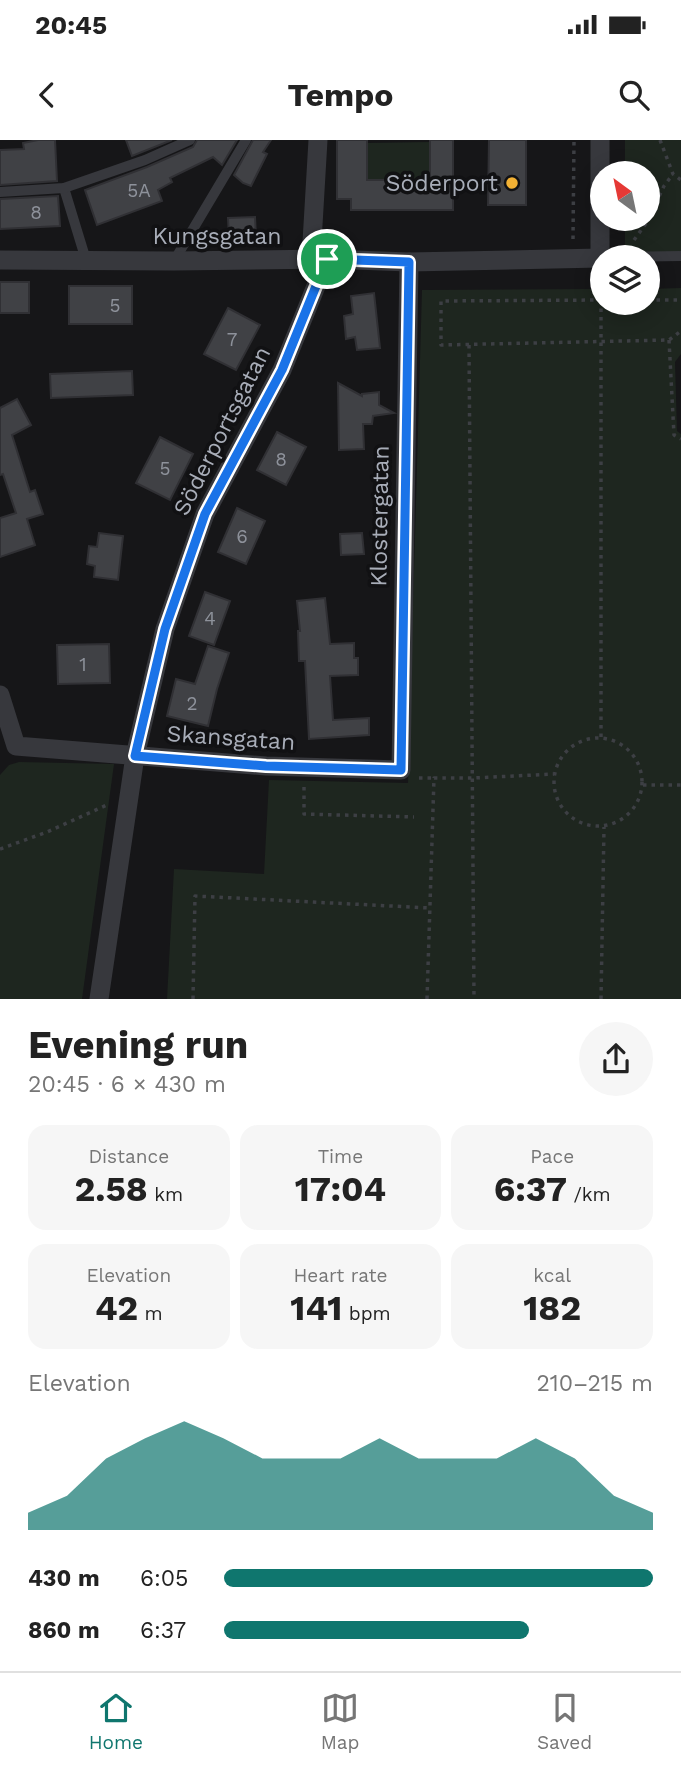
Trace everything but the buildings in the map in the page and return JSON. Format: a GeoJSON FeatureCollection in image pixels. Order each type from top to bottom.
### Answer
{"type":"FeatureCollection","features":[{"type":"Feature","properties":{"kind":"street","name":"Söderportsgatan"},"geometry":{"type":"LineString","coordinates":[[99,999],[135,756],[165,629],[205,514],[282,370],[319,259],[318,140]]}},
{"type":"Feature","properties":{"kind":"street"},"geometry":{"type":"LineString","coordinates":[[600,140],[604,245]]}},
{"type":"Feature","properties":{"kind":"street","name":"Kungsgatan"},"geometry":{"type":"LineString","coordinates":[[0,260],[319,259],[409,262],[590,258]]}},
{"type":"Feature","properties":{"kind":"street","name":"Klostergatan"},"geometry":{"type":"LineString","coordinates":[[401,770],[409,262]]}},
{"type":"Feature","properties":{"kind":"street","name":"Skansgatan"},"geometry":{"type":"LineString","coordinates":[[0,695],[16,746],[266,766],[401,770]]}},
{"type":"Feature","properties":{"kind":"lane"},"geometry":{"type":"LineString","coordinates":[[0,192],[64,188],[145,160],[190,140]]}},
{"type":"Feature","properties":{"kind":"lane"},"geometry":{"type":"LineString","coordinates":[[174,261],[246,140]]}},
{"type":"Feature","properties":{"kind":"lane"},"geometry":{"type":"LineString","coordinates":[[64,188],[86,260]]}},
{"type":"Feature","properties":{"kind":"lane","name":"Kungsgatan"},"geometry":{"type":"LineString","coordinates":[[660,256],[681,256]]}},
{"type":"Feature","properties":{"kind":"path"},"geometry":{"type":"LineString","coordinates":[[573,259],[574,140]]}},
{"type":"Feature","properties":{"kind":"path"},"geometry":{"type":"LineString","coordinates":[[660,140],[673,174],[681,180]]}},
{"type":"Feature","properties":{"kind":"path"},"geometry":{"type":"LineString","coordinates":[[630,245],[647,222],[664,186],[673,174]]}},
{"type":"Feature","properties":{"kind":"path"},"geometry":{"type":"LineString","coordinates":[[590,300],[441,301],[441,345],[669,340],[681,331]]}},
{"type":"Feature","properties":{"kind":"path"},"geometry":{"type":"LineString","coordinates":[[660,300],[681,300]]}},
{"type":"Feature","properties":{"kind":"path"},"geometry":{"type":"LineString","coordinates":[[601,737],[602,315]]}},
{"type":"Feature","properties":{"kind":"path"},"geometry":{"type":"LineString","coordinates":[[669,340],[674,435],[681,439]]}},
{"type":"Feature","properties":{"kind":"path"},"geometry":{"type":"LineString","coordinates":[[469,345],[474,999]]}},
{"type":"Feature","properties":{"kind":"path"},"geometry":{"type":"LineString","coordinates":[[601,737],[626,747],[636,758],[643,785],[635,808],[626,817],[604,827],[587,825],[572,818],[560,806],[554,791],[554,774],[559,759],[570,747],[585,739],[601,737]]}},
{"type":"Feature","properties":{"kind":"path"},"geometry":{"type":"LineString","coordinates":[[304,767],[304,814],[414,817]]}},
{"type":"Feature","properties":{"kind":"path"},"geometry":{"type":"LineString","coordinates":[[419,778],[554,774]]}},
{"type":"Feature","properties":{"kind":"path"},"geometry":{"type":"LineString","coordinates":[[427,999],[434,778]]}},
{"type":"Feature","properties":{"kind":"path"},"geometry":{"type":"LineString","coordinates":[[643,785],[681,785]]}},
{"type":"Feature","properties":{"kind":"path"},"geometry":{"type":"LineString","coordinates":[[0,849],[47,832],[130,793]]}},
{"type":"Feature","properties":{"kind":"path"},"geometry":{"type":"LineString","coordinates":[[601,999],[604,827]]}},
{"type":"Feature","properties":{"kind":"path"},"geometry":{"type":"LineString","coordinates":[[193,999],[195,896],[430,908]]}},
{"type":"Feature","properties":{"kind":"shaded area"},"geometry":{"type":"Polygon","coordinates":[[[625,140],[681,140],[681,254],[660,254],[660,245],[625,245],[625,231],[660,231],[660,161],[625,161],[625,140]]]}},
{"type":"Feature","properties":{"kind":"shaded area"},"geometry":{"type":"Polygon","coordinates":[[[430,142],[430,180],[367,180],[367,143],[430,142]]]}},
{"type":"Feature","properties":{"kind":"shaded area"},"geometry":{"type":"Polygon","coordinates":[[[681,288],[681,354],[675,362],[677,431],[681,434],[681,999],[167,999],[174,869],[264,874],[269,780],[408,783],[422,290],[590,289],[590,315],[660,315],[660,289],[681,288]]]}},
{"type":"Feature","properties":{"kind":"shaded area"},"geometry":{"type":"Polygon","coordinates":[[[19,762],[114,764],[82,999],[0,999],[0,775],[9,765],[19,762]]]}},
{"type":"Feature","properties":{"kind":"place","name":"Söderport"},"geometry":{"type":"Point","coordinates":[512,183]}},
{"type":"Feature","properties":{"kind":"route"},"geometry":{"type":"LineString","coordinates":[[327,259],[409,262],[401,770],[266,766],[135,756],[165,629],[205,514],[282,370],[327,259]]}}]}
